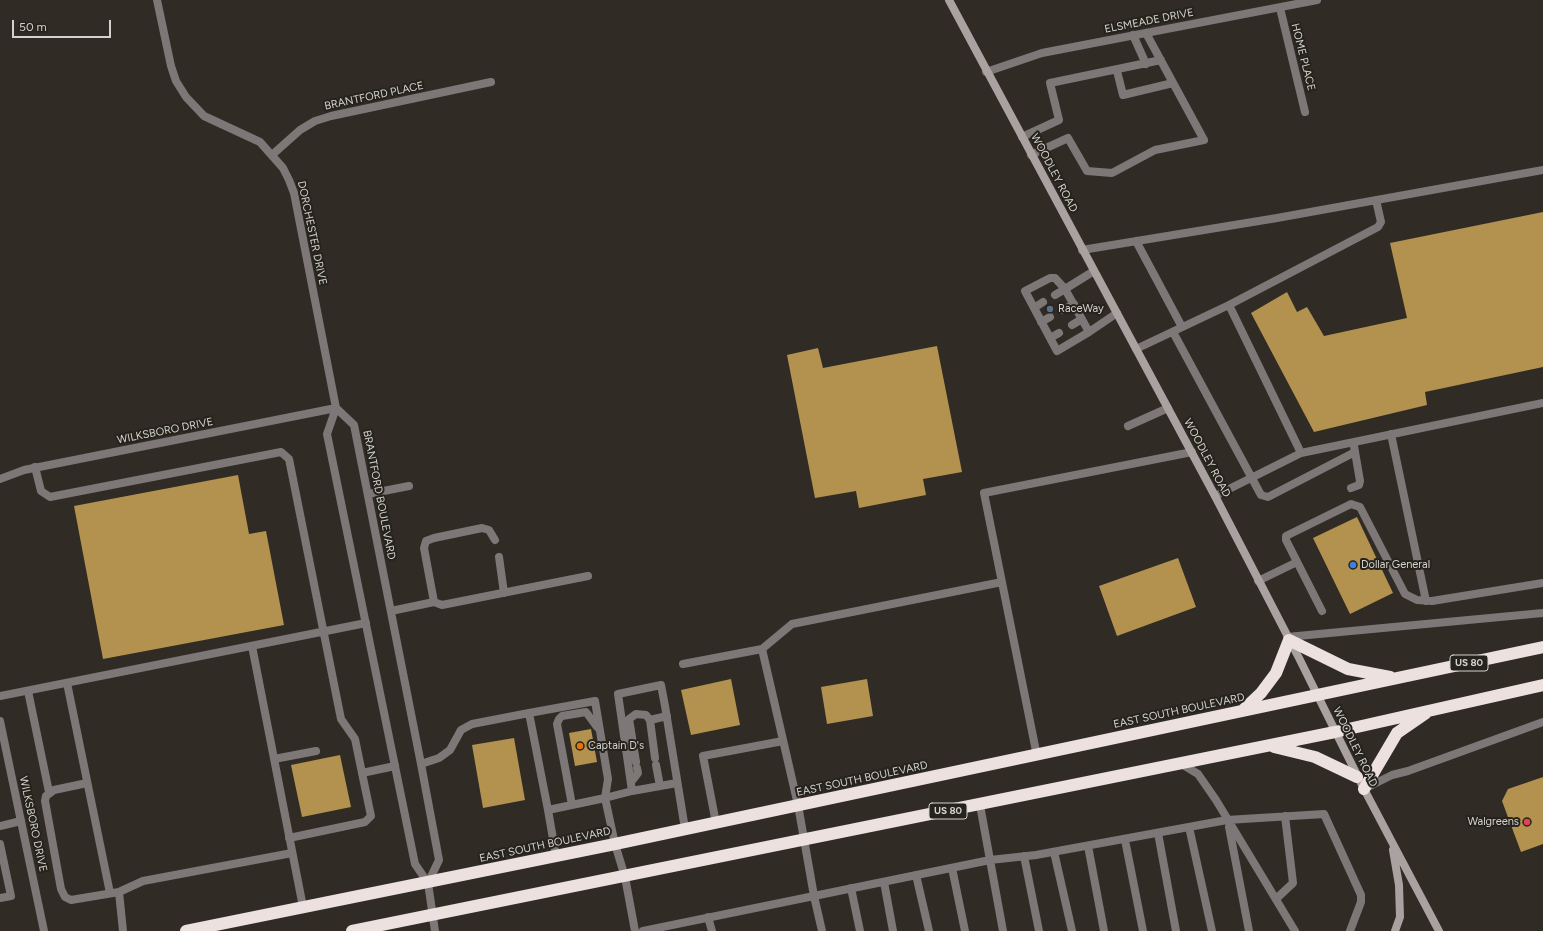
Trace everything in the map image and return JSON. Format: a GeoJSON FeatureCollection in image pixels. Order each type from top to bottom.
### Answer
{"type":"FeatureCollection","features":[{"type":"Feature","properties":{"kind":"highway"},"geometry":{"type":"LineString","coordinates":[[1241,712],[1262,693],[1276,673],[1288,638],[1348,669],[1396,678]]}},
{"type":"Feature","properties":{"kind":"highway","name":"EAST SOUTH BOULEVARD"},"geometry":{"type":"LineString","coordinates":[[186,931],[428,883],[1037,756],[1543,647]]}},
{"type":"Feature","properties":{"kind":"highway","name":"US 80"},"geometry":{"type":"LineString","coordinates":[[352,931],[804,841],[1335,732],[1543,685]]}},
{"type":"Feature","properties":{"kind":"highway"},"geometry":{"type":"LineString","coordinates":[[1364,789],[1397,733],[1432,710]]}},
{"type":"Feature","properties":{"kind":"highway"},"geometry":{"type":"LineString","coordinates":[[1267,746],[1315,757],[1357,776]]}},
{"type":"Feature","properties":{"kind":"street","name":"DORCHESTER DRIVE"},"geometry":{"type":"LineString","coordinates":[[157,0],[171,66],[176,81],[186,97],[204,116],[260,142],[283,168],[294,193],[336,408]]}},
{"type":"Feature","properties":{"kind":"street","name":"WOODLEY ROAD"},"geometry":{"type":"LineString","coordinates":[[949,0],[986,72],[1192,452],[1391,842],[1439,931]]}},
{"type":"Feature","properties":{"kind":"street","name":"ELSMEADE DRIVE"},"geometry":{"type":"LineString","coordinates":[[986,72],[1042,53],[1317,0]]}},
{"type":"Feature","properties":{"kind":"street","name":"HOME PLACE"},"geometry":{"type":"LineString","coordinates":[[1280,8],[1305,112]]}},
{"type":"Feature","properties":{"kind":"street"},"geometry":{"type":"LineString","coordinates":[[1032,155],[1068,138],[1087,171],[1112,173],[1156,150],[1204,140],[1146,33]]}},
{"type":"Feature","properties":{"kind":"street"},"geometry":{"type":"LineString","coordinates":[[1133,35],[1146,64]]}},
{"type":"Feature","properties":{"kind":"street"},"geometry":{"type":"LineString","coordinates":[[1022,137],[1059,120],[1050,83],[1117,71],[1161,60]]}},
{"type":"Feature","properties":{"kind":"street"},"geometry":{"type":"LineString","coordinates":[[1117,71],[1123,95],[1173,83]]}},
{"type":"Feature","properties":{"kind":"street","name":"BRANTFORD PLACE"},"geometry":{"type":"LineString","coordinates":[[272,155],[300,130],[315,121],[331,116],[491,82]]}},
{"type":"Feature","properties":{"kind":"street"},"geometry":{"type":"LineString","coordinates":[[1082,250],[1543,170]]}},
{"type":"Feature","properties":{"kind":"street"},"geometry":{"type":"LineString","coordinates":[[1136,349],[1229,305],[1378,227],[1381,222],[1376,200]]}},
{"type":"Feature","properties":{"kind":"street"},"geometry":{"type":"LineString","coordinates":[[1136,241],[1182,328]]}},
{"type":"Feature","properties":{"kind":"street"},"geometry":{"type":"LineString","coordinates":[[1055,295],[1094,271]]}},
{"type":"Feature","properties":{"kind":"street"},"geometry":{"type":"LineString","coordinates":[[1089,332],[1065,289],[1055,278],[1050,278],[1024,291],[1057,351],[1089,332],[1117,313]]}},
{"type":"Feature","properties":{"kind":"street"},"geometry":{"type":"LineString","coordinates":[[1034,308],[1043,302]]}},
{"type":"Feature","properties":{"kind":"street"},"geometry":{"type":"LineString","coordinates":[[1063,310],[1074,304]]}},
{"type":"Feature","properties":{"kind":"street"},"geometry":{"type":"LineString","coordinates":[[1229,305],[1301,453]]}},
{"type":"Feature","properties":{"kind":"street"},"geometry":{"type":"LineString","coordinates":[[1041,322],[1050,317]]}},
{"type":"Feature","properties":{"kind":"street"},"geometry":{"type":"LineString","coordinates":[[1072,325],[1082,319]]}},
{"type":"Feature","properties":{"kind":"street"},"geometry":{"type":"LineString","coordinates":[[1172,332],[1261,495],[1268,497],[1355,452]]}},
{"type":"Feature","properties":{"kind":"street"},"geometry":{"type":"LineString","coordinates":[[1050,338],[1059,333]]}},
{"type":"Feature","properties":{"kind":"street"},"geometry":{"type":"LineString","coordinates":[[1215,496],[1250,477],[1301,453],[1543,403]]}},
{"type":"Feature","properties":{"kind":"street"},"geometry":{"type":"LineString","coordinates":[[336,408],[327,434],[415,864],[428,883],[435,931]]}},
{"type":"Feature","properties":{"kind":"street","name":"WILKSBORO DRIVE"},"geometry":{"type":"LineString","coordinates":[[0,479],[35,467],[336,408]]}},
{"type":"Feature","properties":{"kind":"street","name":"BRANTFORD BOULEVARD"},"geometry":{"type":"LineString","coordinates":[[336,408],[354,425],[392,611],[440,860],[428,883]]}},
{"type":"Feature","properties":{"kind":"street"},"geometry":{"type":"LineString","coordinates":[[1128,426],[1168,408]]}},
{"type":"Feature","properties":{"kind":"street"},"geometry":{"type":"LineString","coordinates":[[1391,434],[1426,601]]}},
{"type":"Feature","properties":{"kind":"street"},"geometry":{"type":"LineString","coordinates":[[1351,488],[1359,485],[1360,481],[1353,442]]}},
{"type":"Feature","properties":{"kind":"street"},"geometry":{"type":"LineString","coordinates":[[35,467],[41,491],[50,497],[281,452],[289,459],[342,719],[355,739],[371,816],[365,822],[289,838]]}},
{"type":"Feature","properties":{"kind":"street"},"geometry":{"type":"LineString","coordinates":[[1037,756],[984,493],[1192,452]]}},
{"type":"Feature","properties":{"kind":"street"},"geometry":{"type":"LineString","coordinates":[[368,494],[409,486]]}},
{"type":"Feature","properties":{"kind":"street"},"geometry":{"type":"LineString","coordinates":[[1322,611],[1286,540],[1286,536],[1351,504],[1360,507],[1405,594],[1417,600],[1432,601],[1543,583]]}},
{"type":"Feature","properties":{"kind":"street"},"geometry":{"type":"LineString","coordinates":[[434,602],[424,548],[426,541],[482,528],[489,530],[495,540]]}},
{"type":"Feature","properties":{"kind":"street"},"geometry":{"type":"LineString","coordinates":[[498,557],[504,593]]}},
{"type":"Feature","properties":{"kind":"street"},"geometry":{"type":"LineString","coordinates":[[1258,581],[1297,562]]}},
{"type":"Feature","properties":{"kind":"street"},"geometry":{"type":"LineString","coordinates":[[392,611],[434,602],[442,605],[588,576]]}},
{"type":"Feature","properties":{"kind":"street"},"geometry":{"type":"LineString","coordinates":[[684,664],[762,649],[792,624],[1002,582]]}},
{"type":"Feature","properties":{"kind":"street"},"geometry":{"type":"LineString","coordinates":[[1288,638],[1543,613]]}},
{"type":"Feature","properties":{"kind":"street"},"geometry":{"type":"LineString","coordinates":[[0,696],[366,623]]}},
{"type":"Feature","properties":{"kind":"street"},"geometry":{"type":"LineString","coordinates":[[252,646],[303,908]]}},
{"type":"Feature","properties":{"kind":"street"},"geometry":{"type":"LineString","coordinates":[[762,649],[798,805],[814,896],[822,931]]}},
{"type":"Feature","properties":{"kind":"street"},"geometry":{"type":"LineString","coordinates":[[67,683],[110,893]]}},
{"type":"Feature","properties":{"kind":"street"},"geometry":{"type":"LineString","coordinates":[[632,787],[618,694],[661,686],[685,829]]}},
{"type":"Feature","properties":{"kind":"street"},"geometry":{"type":"LineString","coordinates":[[28,691],[49,792],[46,796],[45,809],[61,889],[65,897],[71,900],[77,900],[119,892],[143,882],[292,853]]}},
{"type":"Feature","properties":{"kind":"street"},"geometry":{"type":"LineString","coordinates":[[421,764],[439,758],[450,750],[461,730],[472,724],[595,701],[608,779],[605,798],[615,844],[625,877],[635,931]]}},
{"type":"Feature","properties":{"kind":"street"},"geometry":{"type":"LineString","coordinates":[[572,805],[557,724],[562,716],[586,712],[590,715],[600,731]]}},
{"type":"Feature","properties":{"kind":"street"},"geometry":{"type":"LineString","coordinates":[[529,713],[556,856]]}},
{"type":"Feature","properties":{"kind":"street"},"geometry":{"type":"LineString","coordinates":[[632,787],[638,773],[629,719],[636,714],[641,713],[646,715],[650,720],[660,786]]}},
{"type":"Feature","properties":{"kind":"street"},"geometry":{"type":"LineString","coordinates":[[650,720],[667,716]]}},
{"type":"Feature","properties":{"kind":"street","name":"WILKSBORO DRIVE"},"geometry":{"type":"LineString","coordinates":[[0,721],[2,743],[21,822],[44,931]]}},
{"type":"Feature","properties":{"kind":"street"},"geometry":{"type":"LineString","coordinates":[[1364,789],[1392,775],[1408,771],[1543,722]]}},
{"type":"Feature","properties":{"kind":"street"},"geometry":{"type":"LineString","coordinates":[[716,822],[703,756],[783,741]]}},
{"type":"Feature","properties":{"kind":"street"},"geometry":{"type":"LineString","coordinates":[[274,760],[316,751]]}},
{"type":"Feature","properties":{"kind":"street"},"geometry":{"type":"LineString","coordinates":[[1180,763],[1198,774],[1228,820],[1295,931]]}},
{"type":"Feature","properties":{"kind":"street"},"geometry":{"type":"LineString","coordinates":[[362,773],[395,766]]}},
{"type":"Feature","properties":{"kind":"street"},"geometry":{"type":"LineString","coordinates":[[49,792],[87,783]]}},
{"type":"Feature","properties":{"kind":"street"},"geometry":{"type":"LineString","coordinates":[[548,810],[605,798],[632,787],[660,786],[677,783]]}},
{"type":"Feature","properties":{"kind":"street"},"geometry":{"type":"LineString","coordinates":[[980,805],[1004,931]]}},
{"type":"Feature","properties":{"kind":"street"},"geometry":{"type":"LineString","coordinates":[[643,931],[990,860],[1054,852],[1228,820],[1324,814],[1361,895],[1361,902],[1350,931]]}},
{"type":"Feature","properties":{"kind":"street"},"geometry":{"type":"LineString","coordinates":[[1276,899],[1293,883],[1286,816]]}},
{"type":"Feature","properties":{"kind":"street"},"geometry":{"type":"LineString","coordinates":[[1228,820],[1249,931]]}},
{"type":"Feature","properties":{"kind":"street"},"geometry":{"type":"LineString","coordinates":[[0,826],[21,822]]}},
{"type":"Feature","properties":{"kind":"street"},"geometry":{"type":"LineString","coordinates":[[1189,827],[1212,931]]}},
{"type":"Feature","properties":{"kind":"street"},"geometry":{"type":"LineString","coordinates":[[1158,832],[1176,931]]}},
{"type":"Feature","properties":{"kind":"street"},"geometry":{"type":"LineString","coordinates":[[1125,840],[1143,931]]}},
{"type":"Feature","properties":{"kind":"street"},"geometry":{"type":"LineString","coordinates":[[1391,842],[1399,885],[1400,917],[1395,931]]}},
{"type":"Feature","properties":{"kind":"street"},"geometry":{"type":"LineString","coordinates":[[0,844],[2,860],[11,896],[0,898]]}},
{"type":"Feature","properties":{"kind":"street"},"geometry":{"type":"LineString","coordinates":[[1088,846],[1104,931]]}},
{"type":"Feature","properties":{"kind":"street"},"geometry":{"type":"LineString","coordinates":[[1054,852],[1072,931]]}},
{"type":"Feature","properties":{"kind":"street"},"geometry":{"type":"LineString","coordinates":[[1024,856],[1039,931]]}},
{"type":"Feature","properties":{"kind":"street"},"geometry":{"type":"LineString","coordinates":[[952,868],[965,931]]}},
{"type":"Feature","properties":{"kind":"street"},"geometry":{"type":"LineString","coordinates":[[916,875],[929,931]]}},
{"type":"Feature","properties":{"kind":"street"},"geometry":{"type":"LineString","coordinates":[[884,882],[894,931]]}},
{"type":"Feature","properties":{"kind":"street"},"geometry":{"type":"LineString","coordinates":[[851,888],[860,931]]}},
{"type":"Feature","properties":{"kind":"street"},"geometry":{"type":"LineString","coordinates":[[119,892],[123,931]]}},
{"type":"Feature","properties":{"kind":"street"},"geometry":{"type":"LineString","coordinates":[[708,917],[712,931]]}},
{"type":"Feature","properties":{"kind":"building"},"geometry":{"type":"Polygon","coordinates":[[[1543,212],[1543,367],[1425,392],[1427,405],[1314,432],[1251,313],[1287,292],[1297,312],[1307,307],[1324,336],[1407,318],[1390,243],[1543,212]]]}},
{"type":"Feature","properties":{"kind":"building"},"geometry":{"type":"Polygon","coordinates":[[[937,346],[962,472],[923,479],[926,495],[859,508],[856,491],[815,498],[787,355],[818,348],[823,368],[937,346]]]}},
{"type":"Feature","properties":{"kind":"building"},"geometry":{"type":"Polygon","coordinates":[[[238,475],[249,534],[266,531],[284,625],[103,659],[74,506],[238,475]]]}},
{"type":"Feature","properties":{"kind":"building","name":"Dollar General"},"geometry":{"type":"Polygon","coordinates":[[[1357,517],[1393,593],[1350,614],[1313,538],[1357,517]]]}},
{"type":"Feature","properties":{"kind":"building"},"geometry":{"type":"Polygon","coordinates":[[[1178,558],[1196,607],[1117,636],[1099,586],[1178,558]]]}},
{"type":"Feature","properties":{"kind":"building"},"geometry":{"type":"Polygon","coordinates":[[[731,679],[740,725],[691,735],[681,690],[731,679]]]}},
{"type":"Feature","properties":{"kind":"building"},"geometry":{"type":"Polygon","coordinates":[[[867,679],[873,716],[827,724],[821,687],[867,679]]]}},
{"type":"Feature","properties":{"kind":"building"},"geometry":{"type":"Polygon","coordinates":[[[591,729],[597,762],[575,766],[569,733],[591,729]]]}},
{"type":"Feature","properties":{"kind":"building"},"geometry":{"type":"Polygon","coordinates":[[[514,738],[525,800],[483,808],[472,745],[514,738]]]}},
{"type":"Feature","properties":{"kind":"building"},"geometry":{"type":"Polygon","coordinates":[[[340,755],[351,807],[302,817],[291,765],[340,755]]]}},
{"type":"Feature","properties":{"kind":"building","name":"Walgreens"},"geometry":{"type":"Polygon","coordinates":[[[1543,777],[1543,844],[1521,852],[1502,801],[1508,789],[1543,777]]]}},
{"type":"Feature","properties":{"kind":"place","name":"RaceWay"},"geometry":{"type":"Point","coordinates":[1050,309]}},
{"type":"Feature","properties":{"kind":"place","name":"Dollar General"},"geometry":{"type":"Point","coordinates":[1353,565]}},
{"type":"Feature","properties":{"kind":"place","name":"Captain D's"},"geometry":{"type":"Point","coordinates":[580,746]}},
{"type":"Feature","properties":{"kind":"place","name":"Walgreens"},"geometry":{"type":"Point","coordinates":[1527,822]}}]}
